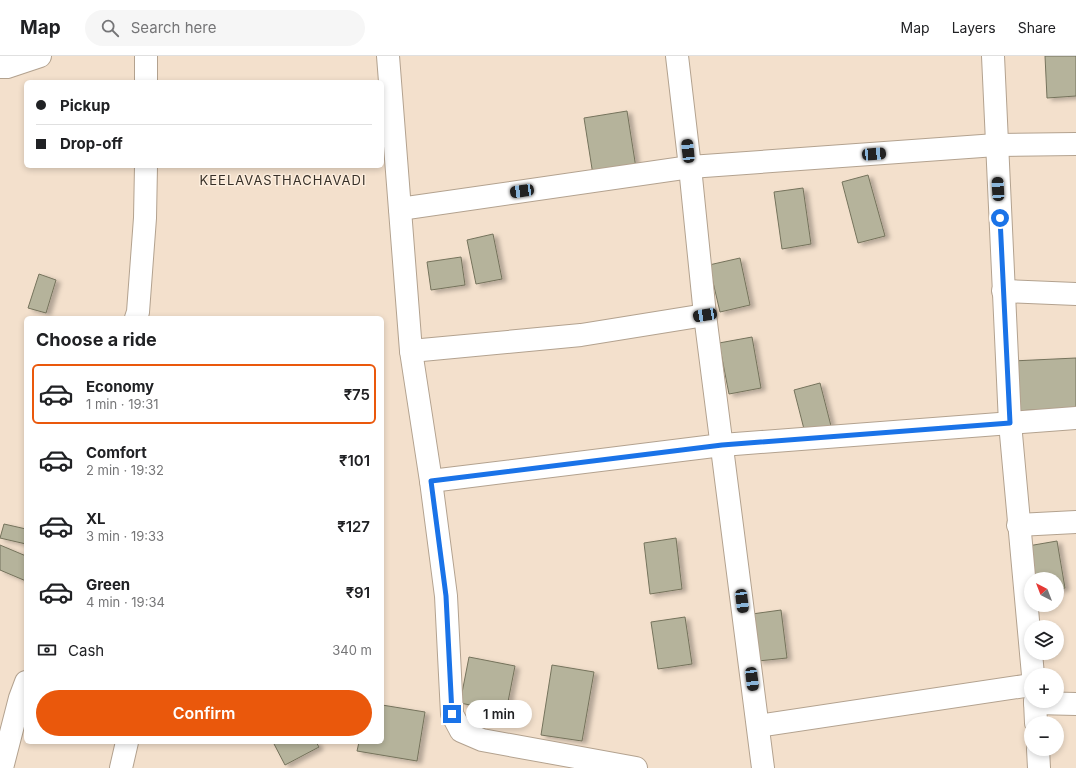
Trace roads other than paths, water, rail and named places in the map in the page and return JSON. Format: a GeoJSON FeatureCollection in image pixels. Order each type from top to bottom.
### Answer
{"type":"FeatureCollection","features":[{"type":"Feature","properties":{"kind":"street"},"geometry":{"type":"LineString","coordinates":[[0,67],[7,67],[40,56]]}},
{"type":"Feature","properties":{"kind":"street"},"geometry":{"type":"LineString","coordinates":[[146,56],[146,80]]}},
{"type":"Feature","properties":{"kind":"street"},"geometry":{"type":"LineString","coordinates":[[388,56],[411,351],[431,481],[446,596],[452,714],[461,731],[482,740],[636,768]]}},
{"type":"Feature","properties":{"kind":"street"},"geometry":{"type":"LineString","coordinates":[[677,56],[705,315],[763,768]]}},
{"type":"Feature","properties":{"kind":"street"},"geometry":{"type":"LineString","coordinates":[[993,56],[1010,423],[1018,525],[1032,668]]}},
{"type":"Feature","properties":{"kind":"street"},"geometry":{"type":"LineString","coordinates":[[400,209],[690,167],[996,145],[1076,144]]}},
{"type":"Feature","properties":{"kind":"street"},"geometry":{"type":"LineString","coordinates":[[137,316],[145,218],[146,168]]}},
{"type":"Feature","properties":{"kind":"street"},"geometry":{"type":"LineString","coordinates":[[1003,291],[1076,294]]}},
{"type":"Feature","properties":{"kind":"street"},"geometry":{"type":"LineString","coordinates":[[411,351],[582,335],[705,315]]}},
{"type":"Feature","properties":{"kind":"street"},"geometry":{"type":"LineString","coordinates":[[431,481],[722,445],[1076,418]]}},
{"type":"Feature","properties":{"kind":"street"},"geometry":{"type":"LineString","coordinates":[[1018,525],[1076,522]]}},
{"type":"Feature","properties":{"kind":"street"},"geometry":{"type":"LineString","coordinates":[[2,768],[24,687]]}},
{"type":"Feature","properties":{"kind":"street"},"geometry":{"type":"LineString","coordinates":[[758,726],[1024,704]]}},
{"type":"Feature","properties":{"kind":"street"},"geometry":{"type":"LineString","coordinates":[[1064,704],[1076,704]]}},
{"type":"Feature","properties":{"kind":"street"},"geometry":{"type":"LineString","coordinates":[[121,768],[127,744]]}},
{"type":"Feature","properties":{"kind":"street"},"geometry":{"type":"LineString","coordinates":[[1038,756],[1039,768]]}},
{"type":"Feature","properties":{"kind":"district","name":"KEELAVASTHACHAVADI"},"geometry":{"type":"Point","coordinates":[283,180]}}]}
